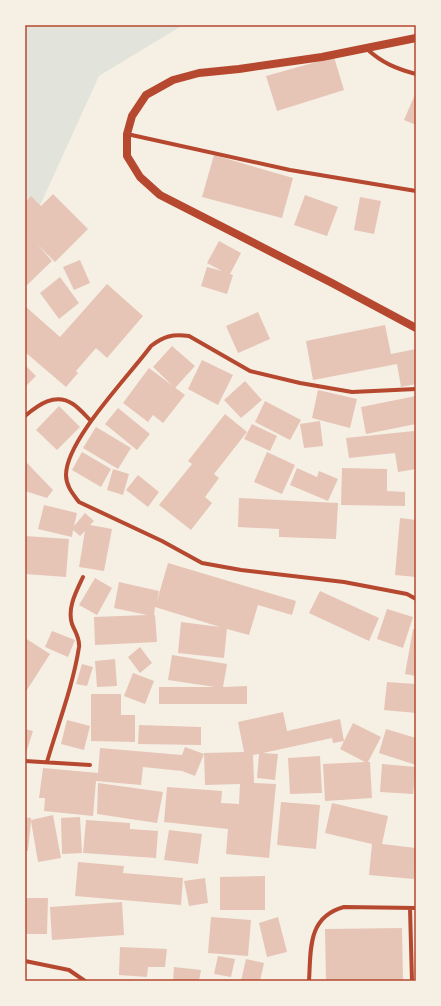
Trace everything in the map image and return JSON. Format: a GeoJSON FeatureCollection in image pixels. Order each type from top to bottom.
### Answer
{"type":"FeatureCollection","features":[{"type":"Feature","properties":{"kind":"main road"},"geometry":{"type":"LineString","coordinates":[[416,38],[322,57],[199,73],[173,80],[146,95],[132,116],[127,134],[127,156],[140,177],[160,195],[332,283],[416,328]]}},
{"type":"Feature","properties":{"kind":"street"},"geometry":{"type":"LineString","coordinates":[[367,48],[376,57],[386,63],[416,74]]}},
{"type":"Feature","properties":{"kind":"street"},"geometry":{"type":"LineString","coordinates":[[127,134],[290,170],[416,191]]}},
{"type":"Feature","properties":{"kind":"street"},"geometry":{"type":"LineString","coordinates":[[416,389],[352,392],[300,383],[250,371],[189,336],[169,336],[159,340],[151,346],[91,421],[74,448],[68,462],[66,476],[70,490],[79,502],[162,541],[202,563],[242,570],[344,582],[408,594],[416,599]]}},
{"type":"Feature","properties":{"kind":"street"},"geometry":{"type":"LineString","coordinates":[[25,416],[47,401],[60,399],[72,403],[91,421]]}},
{"type":"Feature","properties":{"kind":"street"},"geometry":{"type":"LineString","coordinates":[[47,762],[75,670],[79,644],[77,633],[72,623],[71,608],[74,597],[83,578]]}},
{"type":"Feature","properties":{"kind":"street"},"geometry":{"type":"LineString","coordinates":[[25,761],[90,765]]}},
{"type":"Feature","properties":{"kind":"street"},"geometry":{"type":"LineString","coordinates":[[309,981],[313,934],[317,924],[324,916],[333,910],[344,907],[416,908]]}},
{"type":"Feature","properties":{"kind":"street"},"geometry":{"type":"LineString","coordinates":[[410,908],[412,981]]}},
{"type":"Feature","properties":{"kind":"street"},"geometry":{"type":"LineString","coordinates":[[25,961],[69,970],[85,981]]}},
{"type":"Feature","properties":{"kind":"shaded area"},"geometry":{"type":"Polygon","coordinates":[[[25,25],[183,25],[99,76],[37,212],[25,211],[25,25]]]}},
{"type":"Feature","properties":{"kind":"building"},"geometry":{"type":"Polygon","coordinates":[[[334,57],[344,90],[277,111],[266,76],[334,57]]]}},
{"type":"Feature","properties":{"kind":"building"},"geometry":{"type":"Polygon","coordinates":[[[416,92],[416,125],[404,120],[416,92]]]}},
{"type":"Feature","properties":{"kind":"building"},"geometry":{"type":"Polygon","coordinates":[[[214,155],[293,178],[282,218],[202,197],[214,155]]]}},
{"type":"Feature","properties":{"kind":"building"},"geometry":{"type":"Polygon","coordinates":[[[53,194],[88,229],[55,262],[37,244],[52,261],[25,287],[25,237],[27,235],[25,232],[25,202],[31,196],[41,206],[53,194]]]}},
{"type":"Feature","properties":{"kind":"building"},"geometry":{"type":"Polygon","coordinates":[[[305,195],[338,207],[327,236],[294,225],[305,195]]]}},
{"type":"Feature","properties":{"kind":"building"},"geometry":{"type":"Polygon","coordinates":[[[360,197],[381,201],[374,234],[354,230],[360,197]]]}},
{"type":"Feature","properties":{"kind":"building"},"geometry":{"type":"Polygon","coordinates":[[[219,241],[241,253],[230,274],[233,275],[227,294],[201,286],[207,267],[222,271],[207,263],[219,241]]]}},
{"type":"Feature","properties":{"kind":"building"},"geometry":{"type":"Polygon","coordinates":[[[80,260],[90,283],[74,290],[63,267],[80,260]]]}},
{"type":"Feature","properties":{"kind":"building"},"geometry":{"type":"Polygon","coordinates":[[[60,277],[79,303],[59,319],[40,293],[60,277]]]}},
{"type":"Feature","properties":{"kind":"building"},"geometry":{"type":"Polygon","coordinates":[[[107,284],[143,316],[107,358],[96,348],[76,371],[78,373],[66,387],[25,352],[25,306],[60,337],[107,284]]]}},
{"type":"Feature","properties":{"kind":"building"},"geometry":{"type":"Polygon","coordinates":[[[258,312],[270,339],[238,353],[226,326],[258,312]]]}},
{"type":"Feature","properties":{"kind":"building"},"geometry":{"type":"Polygon","coordinates":[[[385,325],[391,354],[416,349],[416,384],[401,387],[397,364],[313,380],[306,341],[385,325]]]}},
{"type":"Feature","properties":{"kind":"building"},"geometry":{"type":"Polygon","coordinates":[[[172,346],[195,366],[175,388],[153,367],[172,346]]]}},
{"type":"Feature","properties":{"kind":"building"},"geometry":{"type":"Polygon","coordinates":[[[202,360],[233,375],[218,405],[188,389],[202,360]]]}},
{"type":"Feature","properties":{"kind":"building"},"geometry":{"type":"Polygon","coordinates":[[[25,365],[36,376],[25,387],[25,365]]]}},
{"type":"Feature","properties":{"kind":"building"},"geometry":{"type":"Polygon","coordinates":[[[149,368],[185,395],[163,423],[153,415],[148,422],[123,403],[149,368]]]}},
{"type":"Feature","properties":{"kind":"building"},"geometry":{"type":"Polygon","coordinates":[[[245,381],[262,400],[241,418],[224,400],[245,381]]]}},
{"type":"Feature","properties":{"kind":"building"},"geometry":{"type":"Polygon","coordinates":[[[318,390],[357,399],[350,428],[312,418],[318,390]]]}},
{"type":"Feature","properties":{"kind":"building"},"geometry":{"type":"Polygon","coordinates":[[[416,396],[416,424],[366,434],[361,407],[416,396]]]}},
{"type":"Feature","properties":{"kind":"building"},"geometry":{"type":"Polygon","coordinates":[[[265,401],[301,420],[290,440],[255,422],[265,401]]]}},
{"type":"Feature","properties":{"kind":"building"},"geometry":{"type":"Polygon","coordinates":[[[59,406],[80,427],[57,450],[36,430],[59,406]]]}},
{"type":"Feature","properties":{"kind":"building"},"geometry":{"type":"Polygon","coordinates":[[[118,408],[150,434],[137,450],[105,424],[118,408]]]}},
{"type":"Feature","properties":{"kind":"building"},"geometry":{"type":"Polygon","coordinates":[[[225,414],[247,432],[214,474],[219,478],[205,497],[212,503],[191,530],[159,505],[192,464],[188,461],[225,414]]]}},
{"type":"Feature","properties":{"kind":"building"},"geometry":{"type":"Polygon","coordinates":[[[320,421],[323,446],[304,448],[300,424],[320,421]]]}},
{"type":"Feature","properties":{"kind":"building"},"geometry":{"type":"Polygon","coordinates":[[[252,424],[277,436],[270,451],[244,439],[252,424]]]}},
{"type":"Feature","properties":{"kind":"building"},"geometry":{"type":"Polygon","coordinates":[[[96,427],[131,448],[118,469],[83,448],[96,427]]]}},
{"type":"Feature","properties":{"kind":"building"},"geometry":{"type":"Polygon","coordinates":[[[414,431],[416,469],[398,472],[395,453],[349,458],[346,438],[414,431]]]}},
{"type":"Feature","properties":{"kind":"building"},"geometry":{"type":"Polygon","coordinates":[[[82,452],[111,469],[101,487],[72,470],[82,452]]]}},
{"type":"Feature","properties":{"kind":"building"},"geometry":{"type":"Polygon","coordinates":[[[267,452],[295,465],[282,494],[254,482],[267,452]]]}},
{"type":"Feature","properties":{"kind":"building"},"geometry":{"type":"Polygon","coordinates":[[[25,461],[53,490],[47,498],[25,491],[25,461]]]}},
{"type":"Feature","properties":{"kind":"building"},"geometry":{"type":"Polygon","coordinates":[[[297,468],[317,477],[319,471],[338,479],[328,501],[290,485],[297,468]]]}},
{"type":"Feature","properties":{"kind":"building"},"geometry":{"type":"Polygon","coordinates":[[[342,468],[387,469],[387,491],[405,492],[405,506],[341,505],[342,468]]]}},
{"type":"Feature","properties":{"kind":"building"},"geometry":{"type":"Polygon","coordinates":[[[113,469],[129,474],[123,495],[107,490],[113,469]]]}},
{"type":"Feature","properties":{"kind":"building"},"geometry":{"type":"Polygon","coordinates":[[[138,475],[159,492],[148,507],[126,490],[138,475]]]}},
{"type":"Feature","properties":{"kind":"building"},"geometry":{"type":"Polygon","coordinates":[[[239,498],[338,503],[336,539],[279,537],[279,529],[238,527],[239,498]]]}},
{"type":"Feature","properties":{"kind":"building"},"geometry":{"type":"Polygon","coordinates":[[[44,505],[77,513],[74,526],[85,513],[94,521],[90,525],[112,529],[104,571],[79,567],[85,531],[80,536],[73,530],[72,537],[38,529],[44,505]]]}},
{"type":"Feature","properties":{"kind":"building"},"geometry":{"type":"Polygon","coordinates":[[[400,518],[416,520],[416,577],[395,575],[400,518]]]}},
{"type":"Feature","properties":{"kind":"building"},"geometry":{"type":"Polygon","coordinates":[[[25,536],[69,539],[66,577],[25,574],[25,536]]]}},
{"type":"Feature","properties":{"kind":"building"},"geometry":{"type":"Polygon","coordinates":[[[168,563],[296,601],[292,615],[258,605],[249,635],[227,629],[224,658],[178,653],[181,622],[220,627],[155,607],[154,615],[157,642],[95,645],[94,617],[147,615],[114,608],[119,582],[159,591],[157,601],[168,563]]]}},
{"type":"Feature","properties":{"kind":"building"},"geometry":{"type":"Polygon","coordinates":[[[95,578],[112,588],[97,615],[79,605],[95,578]]]}},
{"type":"Feature","properties":{"kind":"building"},"geometry":{"type":"Polygon","coordinates":[[[320,591],[379,618],[369,641],[309,613],[320,591]]]}},
{"type":"Feature","properties":{"kind":"building"},"geometry":{"type":"Polygon","coordinates":[[[387,609],[413,617],[403,648],[377,639],[387,609]]]}},
{"type":"Feature","properties":{"kind":"building"},"geometry":{"type":"Polygon","coordinates":[[[413,629],[416,629],[416,676],[405,674],[413,629]]]}},
{"type":"Feature","properties":{"kind":"building"},"geometry":{"type":"Polygon","coordinates":[[[52,631],[75,640],[68,657],[45,647],[52,631]]]}},
{"type":"Feature","properties":{"kind":"building"},"geometry":{"type":"Polygon","coordinates":[[[25,638],[50,654],[25,693],[25,638]]]}},
{"type":"Feature","properties":{"kind":"building"},"geometry":{"type":"Polygon","coordinates":[[[140,647],[152,663],[140,673],[128,657],[140,647]]]}},
{"type":"Feature","properties":{"kind":"building"},"geometry":{"type":"Polygon","coordinates":[[[172,655],[227,664],[223,687],[247,686],[247,704],[159,704],[159,687],[215,687],[168,680],[172,655]]]}},
{"type":"Feature","properties":{"kind":"building"},"geometry":{"type":"Polygon","coordinates":[[[115,659],[117,686],[97,687],[95,661],[115,659]]]}},
{"type":"Feature","properties":{"kind":"building"},"geometry":{"type":"Polygon","coordinates":[[[82,664],[93,667],[87,686],[76,684],[82,664]]]}},
{"type":"Feature","properties":{"kind":"building"},"geometry":{"type":"Polygon","coordinates":[[[133,673],[154,681],[145,704],[124,696],[133,673]]]}},
{"type":"Feature","properties":{"kind":"building"},"geometry":{"type":"Polygon","coordinates":[[[387,682],[416,684],[416,713],[384,710],[387,682]]]}},
{"type":"Feature","properties":{"kind":"building"},"geometry":{"type":"Polygon","coordinates":[[[91,694],[121,694],[121,715],[135,715],[135,742],[91,741],[91,694]]]}},
{"type":"Feature","properties":{"kind":"building"},"geometry":{"type":"Polygon","coordinates":[[[283,712],[287,731],[340,719],[344,741],[333,743],[332,738],[263,753],[278,754],[275,780],[257,778],[259,754],[253,755],[254,783],[276,784],[269,858],[226,854],[228,829],[164,822],[167,787],[222,791],[221,803],[239,804],[240,784],[205,785],[204,753],[244,752],[238,722],[283,712]]]}},
{"type":"Feature","properties":{"kind":"building"},"geometry":{"type":"Polygon","coordinates":[[[67,720],[90,726],[84,750],[61,744],[67,720]]]}},
{"type":"Feature","properties":{"kind":"building"},"geometry":{"type":"Polygon","coordinates":[[[353,723],[381,737],[368,762],[370,762],[372,798],[325,801],[323,764],[365,762],[340,749],[353,723]]]}},
{"type":"Feature","properties":{"kind":"building"},"geometry":{"type":"Polygon","coordinates":[[[139,725],[201,727],[201,745],[138,744],[139,725]]]}},
{"type":"Feature","properties":{"kind":"building"},"geometry":{"type":"Polygon","coordinates":[[[25,729],[33,731],[25,756],[25,729]]]}},
{"type":"Feature","properties":{"kind":"building"},"geometry":{"type":"Polygon","coordinates":[[[386,729],[416,738],[416,765],[379,753],[386,729]]]}},
{"type":"Feature","properties":{"kind":"building"},"geometry":{"type":"Polygon","coordinates":[[[185,747],[204,754],[195,776],[182,771],[143,767],[141,785],[96,781],[93,816],[44,811],[45,798],[39,798],[43,768],[98,773],[100,748],[182,755],[185,747]]]}},
{"type":"Feature","properties":{"kind":"building"},"geometry":{"type":"Polygon","coordinates":[[[320,756],[322,793],[290,794],[288,758],[320,756]]]}},
{"type":"Feature","properties":{"kind":"building"},"geometry":{"type":"Polygon","coordinates":[[[382,764],[416,767],[413,794],[380,792],[382,764]]]}},
{"type":"Feature","properties":{"kind":"building"},"geometry":{"type":"Polygon","coordinates":[[[98,783],[163,792],[157,823],[97,814],[98,783]]]}},
{"type":"Feature","properties":{"kind":"building"},"geometry":{"type":"Polygon","coordinates":[[[281,802],[320,805],[316,849],[277,845],[281,802]]]}},
{"type":"Feature","properties":{"kind":"building"},"geometry":{"type":"Polygon","coordinates":[[[332,803],[388,816],[382,844],[416,848],[414,879],[369,875],[372,844],[325,833],[332,803]]]}},
{"type":"Feature","properties":{"kind":"building"},"geometry":{"type":"Polygon","coordinates":[[[53,815],[61,858],[38,862],[31,821],[28,851],[25,851],[25,817],[31,818],[31,820],[53,815]]]}},
{"type":"Feature","properties":{"kind":"building"},"geometry":{"type":"Polygon","coordinates":[[[80,817],[82,853],[62,854],[61,818],[80,817]]]}},
{"type":"Feature","properties":{"kind":"building"},"geometry":{"type":"Polygon","coordinates":[[[86,820],[130,823],[130,829],[158,831],[156,858],[83,853],[86,820]]]}},
{"type":"Feature","properties":{"kind":"building"},"geometry":{"type":"Polygon","coordinates":[[[169,830],[202,834],[198,864],[164,860],[169,830]]]}},
{"type":"Feature","properties":{"kind":"building"},"geometry":{"type":"Polygon","coordinates":[[[78,862],[124,866],[123,873],[183,878],[181,905],[75,896],[78,862]]]}},
{"type":"Feature","properties":{"kind":"building"},"geometry":{"type":"Polygon","coordinates":[[[265,876],[265,910],[220,910],[220,877],[265,876]]]}},
{"type":"Feature","properties":{"kind":"building"},"geometry":{"type":"Polygon","coordinates":[[[205,878],[208,903],[189,906],[184,881],[205,878]]]}},
{"type":"Feature","properties":{"kind":"building"},"geometry":{"type":"Polygon","coordinates":[[[25,898],[48,898],[47,934],[25,934],[25,898]]]}},
{"type":"Feature","properties":{"kind":"building"},"geometry":{"type":"Polygon","coordinates":[[[122,902],[124,935],[52,940],[50,907],[122,902]]]}},
{"type":"Feature","properties":{"kind":"building"},"geometry":{"type":"Polygon","coordinates":[[[211,917],[251,920],[248,956],[208,953],[211,917]]]}},
{"type":"Feature","properties":{"kind":"building"},"geometry":{"type":"Polygon","coordinates":[[[278,917],[287,952],[267,957],[259,923],[278,917]]]}},
{"type":"Feature","properties":{"kind":"building"},"geometry":{"type":"Polygon","coordinates":[[[402,928],[403,981],[326,981],[325,929],[402,928]]]}},
{"type":"Feature","properties":{"kind":"building"},"geometry":{"type":"Polygon","coordinates":[[[120,947],[167,949],[165,967],[148,967],[147,977],[119,975],[120,947]]]}},
{"type":"Feature","properties":{"kind":"building"},"geometry":{"type":"Polygon","coordinates":[[[218,956],[235,959],[231,977],[214,974],[218,956]]]}},
{"type":"Feature","properties":{"kind":"building"},"geometry":{"type":"Polygon","coordinates":[[[246,959],[264,963],[260,981],[241,981],[246,959]]]}},
{"type":"Feature","properties":{"kind":"building"},"geometry":{"type":"Polygon","coordinates":[[[174,967],[201,970],[199,981],[173,981],[174,967]]]}}]}
